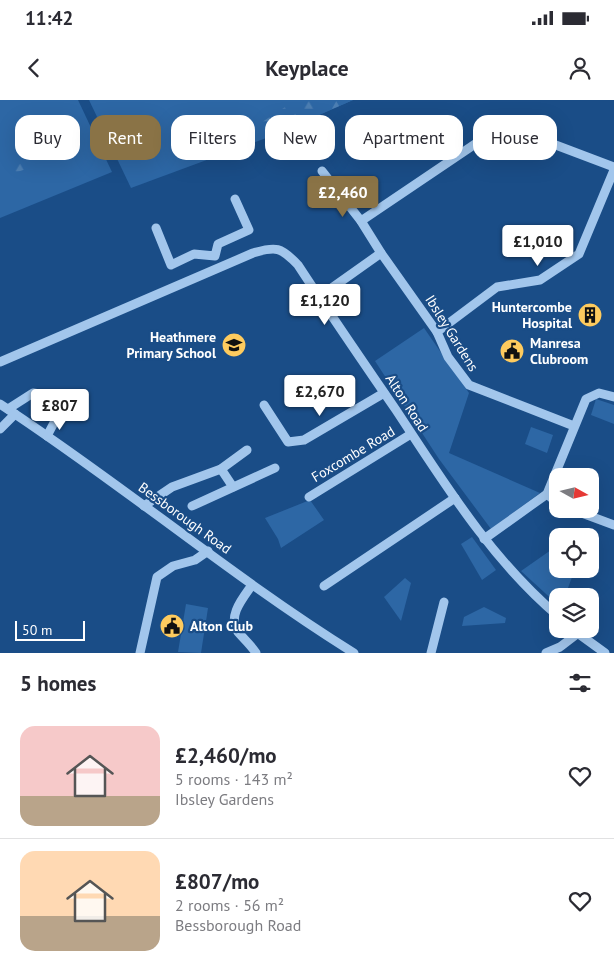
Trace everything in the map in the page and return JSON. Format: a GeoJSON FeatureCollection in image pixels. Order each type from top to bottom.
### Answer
{"type":"FeatureCollection","features":[{"type":"Feature","properties":{"kind":"street"},"geometry":{"type":"LineString","coordinates":[[361,221],[484,138],[508,129],[516,130],[614,168],[586,242],[579,254],[540,280],[498,287],[437,332]]}},
{"type":"Feature","properties":{"kind":"street","name":"Ibsley Gardens"},"geometry":{"type":"LineString","coordinates":[[322,171],[361,221],[381,253],[437,332],[448,356],[469,385],[574,426]]}},
{"type":"Feature","properties":{"kind":"street"},"geometry":{"type":"LineString","coordinates":[[220,268],[215,256],[218,244],[249,230],[235,199]]}},
{"type":"Feature","properties":{"kind":"street"},"geometry":{"type":"LineString","coordinates":[[156,228],[171,264],[194,254],[215,256]]}},
{"type":"Feature","properties":{"kind":"street","name":"Alton Road"},"geometry":{"type":"LineString","coordinates":[[0,362],[253,254],[270,248],[279,249],[298,265],[484,539],[510,572],[549,608]]}},
{"type":"Feature","properties":{"kind":"street"},"geometry":{"type":"LineString","coordinates":[[320,297],[381,253]]}},
{"type":"Feature","properties":{"kind":"street"},"geometry":{"type":"LineString","coordinates":[[0,429],[8,409],[32,393],[40,394],[56,419],[47,436]]}},
{"type":"Feature","properties":{"kind":"street"},"geometry":{"type":"LineString","coordinates":[[264,405],[288,442],[304,440],[384,393]]}},
{"type":"Feature","properties":{"kind":"street"},"geometry":{"type":"LineString","coordinates":[[484,539],[547,494],[586,399],[600,393],[614,397]]}},
{"type":"Feature","properties":{"kind":"street","name":"Bessborough Road"},"geometry":{"type":"LineString","coordinates":[[8,409],[208,551],[252,585],[354,653]]}},
{"type":"Feature","properties":{"kind":"street","name":"Foxcombe Road"},"geometry":{"type":"LineString","coordinates":[[309,497],[411,434]]}},
{"type":"Feature","properties":{"kind":"street"},"geometry":{"type":"LineString","coordinates":[[144,506],[172,487],[221,469],[247,450]]}},
{"type":"Feature","properties":{"kind":"street"},"geometry":{"type":"LineString","coordinates":[[192,506],[275,468]]}},
{"type":"Feature","properties":{"kind":"street"},"geometry":{"type":"LineString","coordinates":[[221,469],[233,487]]}},
{"type":"Feature","properties":{"kind":"street"},"geometry":{"type":"LineString","coordinates":[[324,586],[455,498]]}},
{"type":"Feature","properties":{"kind":"street"},"geometry":{"type":"LineString","coordinates":[[595,518],[614,525]]}},
{"type":"Feature","properties":{"kind":"street"},"geometry":{"type":"LineString","coordinates":[[140,653],[157,578],[173,566],[196,560],[208,551]]}},
{"type":"Feature","properties":{"kind":"street"},"geometry":{"type":"LineString","coordinates":[[252,585],[239,602],[234,620],[237,630],[256,653]]}},
{"type":"Feature","properties":{"kind":"street"},"geometry":{"type":"LineString","coordinates":[[431,653],[444,602]]}},
{"type":"Feature","properties":{"kind":"street"},"geometry":{"type":"LineString","coordinates":[[546,653],[560,647],[568,638]]}},
{"type":"Feature","properties":{"kind":"street"},"geometry":{"type":"LineString","coordinates":[[585,638],[605,653]]}},
{"type":"Feature","properties":{"kind":"green space"},"geometry":{"type":"Polygon","coordinates":[[[0,100],[78,100],[90,125],[90,160],[106,160],[112,172],[0,218],[0,100]]]}},
{"type":"Feature","properties":{"kind":"green space"},"geometry":{"type":"Polygon","coordinates":[[[89,100],[353,100],[319,115],[265,115],[265,138],[255,142],[255,115],[171,115],[171,160],[207,160],[131,188],[118,160],[161,160],[161,115],[96,115],[89,100]]]}},
{"type":"Feature","properties":{"kind":"green space"},"geometry":{"type":"Polygon","coordinates":[[[296,100],[353,100],[319,115],[273,115],[296,100]]]}},
{"type":"Feature","properties":{"kind":"green space"},"geometry":{"type":"Polygon","coordinates":[[[265,120],[265,132],[259,124],[265,120]]]}},
{"type":"Feature","properties":{"kind":"green space"},"geometry":{"type":"Polygon","coordinates":[[[19,160],[30,160],[26,169],[0,178],[0,165],[19,160]]]}},
{"type":"Feature","properties":{"kind":"green space"},"geometry":{"type":"Polygon","coordinates":[[[424,328],[469,393],[449,453],[540,493],[491,529],[439,459],[375,361],[424,328]]]}},
{"type":"Feature","properties":{"kind":"green space"},"geometry":{"type":"Polygon","coordinates":[[[596,399],[614,405],[614,424],[591,415],[596,399]]]}},
{"type":"Feature","properties":{"kind":"green space"},"geometry":{"type":"Polygon","coordinates":[[[531,427],[553,435],[547,453],[525,444],[531,427]]]}},
{"type":"Feature","properties":{"kind":"green space"},"geometry":{"type":"Polygon","coordinates":[[[310,500],[324,520],[281,548],[278,539],[265,518],[310,500]]]}},
{"type":"Feature","properties":{"kind":"green space"},"geometry":{"type":"Polygon","coordinates":[[[472,537],[496,570],[482,580],[461,544],[472,537]]]}},
{"type":"Feature","properties":{"kind":"green space"},"geometry":{"type":"Polygon","coordinates":[[[549,551],[549,578],[572,578],[568,588],[549,588],[549,597],[521,571],[549,551]]]}},
{"type":"Feature","properties":{"kind":"green space"},"geometry":{"type":"Polygon","coordinates":[[[405,578],[411,583],[401,621],[384,597],[405,578]]]}},
{"type":"Feature","properties":{"kind":"green space"},"geometry":{"type":"Polygon","coordinates":[[[186,604],[208,608],[201,653],[178,652],[186,604]]]}},
{"type":"Feature","properties":{"kind":"green space"},"geometry":{"type":"Polygon","coordinates":[[[484,607],[506,618],[505,623],[462,626],[464,617],[484,607]]]}},
{"type":"Feature","properties":{"kind":"place","name":"Huntercombe Hospital"},"geometry":{"type":"Point","coordinates":[590,315]}},
{"type":"Feature","properties":{"kind":"place","name":"Heathmere Primary School"},"geometry":{"type":"Point","coordinates":[234,345]}},
{"type":"Feature","properties":{"kind":"place","name":"Manresa Clubroom"},"geometry":{"type":"Point","coordinates":[512,351]}},
{"type":"Feature","properties":{"kind":"place","name":"Alton Club"},"geometry":{"type":"Point","coordinates":[172,626]}}]}
